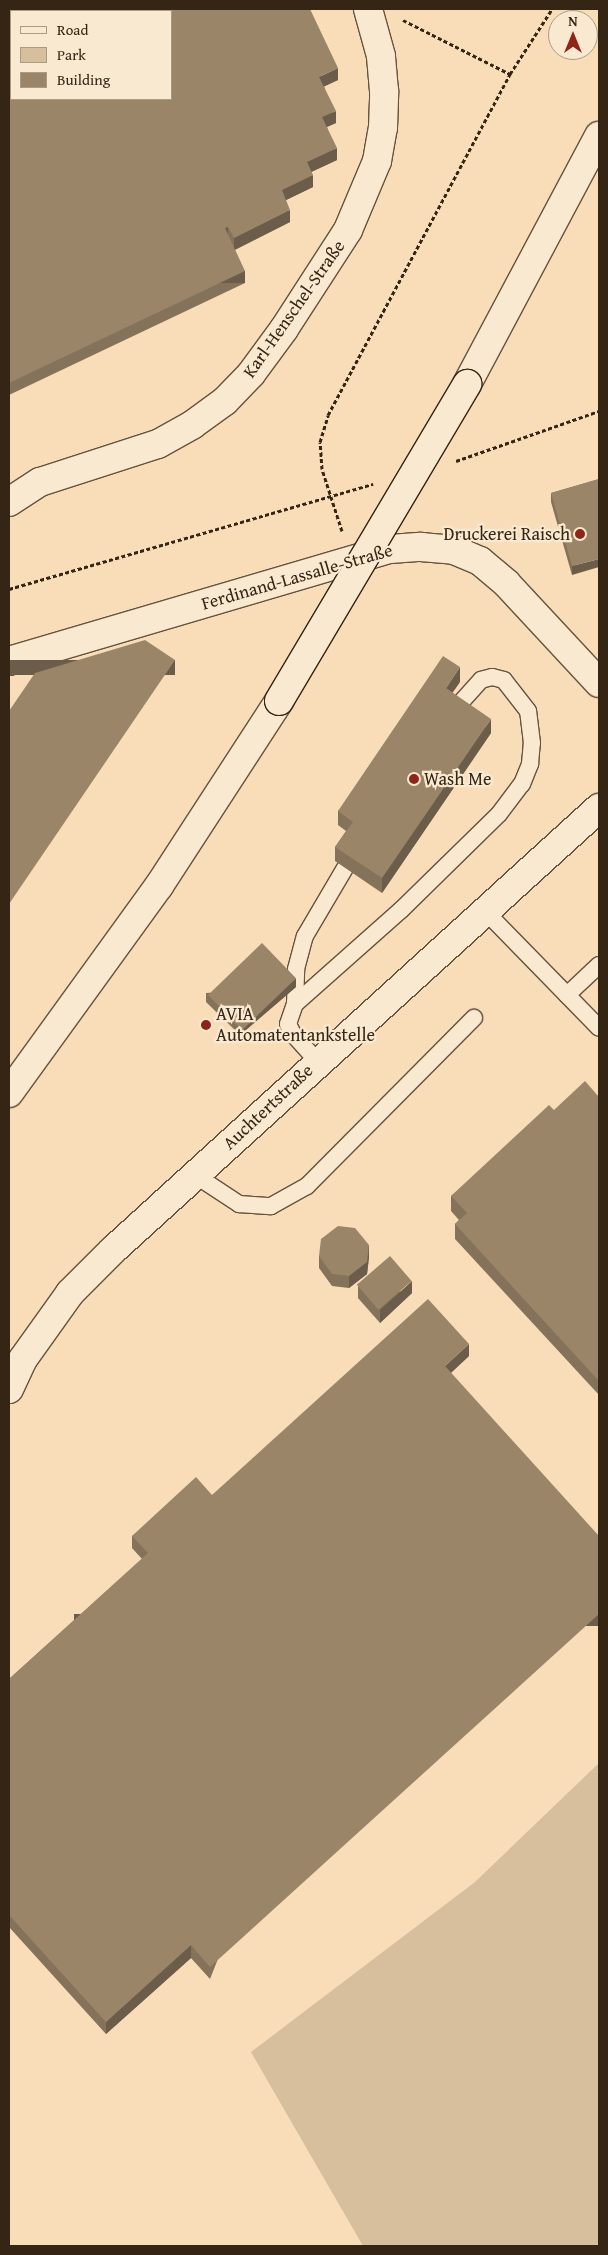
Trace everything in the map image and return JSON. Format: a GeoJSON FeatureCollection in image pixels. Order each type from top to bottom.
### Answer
{"type":"FeatureCollection","features":[{"type":"Feature","properties":{"kind":"street","name":"Karl-Henschel-Straße"},"geometry":{"type":"LineString","coordinates":[[9,502],[40,482],[158,444],[192,425],[225,401],[251,374],[284,329],[348,230],[377,161],[383,128],[384,91],[381,56],[368,9]]}},
{"type":"Feature","properties":{"kind":"street"},"geometry":{"type":"LineString","coordinates":[[9,1093],[164,878],[279,701],[467,384],[599,136]]}},
{"type":"Feature","properties":{"kind":"street","name":"Ferdinand-Lassalle-Straße"},"geometry":{"type":"LineString","coordinates":[[9,661],[390,549],[422,547],[454,550],[480,561],[507,584],[599,683]]}},
{"type":"Feature","properties":{"kind":"street","name":"Auchtertstraße"},"geometry":{"type":"LineString","coordinates":[[9,1389],[23,1359],[70,1293],[318,1062],[599,808]]}},
{"type":"Feature","properties":{"kind":"lane"},"geometry":{"type":"LineString","coordinates":[[295,1004],[401,910],[499,814],[522,784],[530,764],[532,743],[528,711],[504,680],[492,677],[481,680],[455,709]]}},
{"type":"Feature","properties":{"kind":"lane"},"geometry":{"type":"LineString","coordinates":[[318,1062],[292,1034],[288,1024],[295,1004],[299,954],[308,927],[345,868]]}},
{"type":"Feature","properties":{"kind":"lane"},"geometry":{"type":"LineString","coordinates":[[484,911],[599,1028]]}},
{"type":"Feature","properties":{"kind":"lane"},"geometry":{"type":"LineString","coordinates":[[567,995],[599,965]]}},
{"type":"Feature","properties":{"kind":"lane"},"geometry":{"type":"LineString","coordinates":[[195,1175],[239,1204],[271,1206],[307,1186],[474,1018]]}},
{"type":"Feature","properties":{"kind":"path"},"geometry":{"type":"LineString","coordinates":[[351,560],[322,469],[320,442],[328,415],[510,74],[552,9]]}},
{"type":"Feature","properties":{"kind":"path"},"geometry":{"type":"LineString","coordinates":[[396,17],[510,74]]}},
{"type":"Feature","properties":{"kind":"path"},"geometry":{"type":"LineString","coordinates":[[450,463],[599,411]]}},
{"type":"Feature","properties":{"kind":"path"},"geometry":{"type":"LineString","coordinates":[[9,589],[376,483]]}},
{"type":"Feature","properties":{"kind":"green space"},"geometry":{"type":"Polygon","coordinates":[[[599,1763],[599,2246],[363,2246],[251,2052],[475,1882],[599,1763]]]}},
{"type":"Feature","properties":{"kind":"building"},"geometry":{"type":"Polygon","coordinates":[[[9,9],[310,9],[338,68],[319,77],[336,111],[322,117],[337,148],[307,162],[313,175],[282,190],[290,210],[234,238],[228,227],[225,228],[245,271],[9,383],[9,9]]]}},
{"type":"Feature","properties":{"kind":"building","name":"Druckerei Raisch"},"geometry":{"type":"Polygon","coordinates":[[[599,479],[599,559],[572,566],[551,493],[599,479]]]}},
{"type":"Feature","properties":{"kind":"building"},"geometry":{"type":"Polygon","coordinates":[[[145,640],[175,660],[9,904],[9,711],[35,673],[145,640]]]}},
{"type":"Feature","properties":{"kind":"building","name":"Wash Me"},"geometry":{"type":"Polygon","coordinates":[[[443,656],[460,667],[446,688],[491,719],[382,878],[335,847],[353,822],[338,811],[443,656]]]}},
{"type":"Feature","properties":{"kind":"building"},"geometry":{"type":"Polygon","coordinates":[[[262,943],[296,978],[242,1030],[208,995],[262,943]]]}},
{"type":"Feature","properties":{"kind":"building"},"geometry":{"type":"Polygon","coordinates":[[[585,1081],[599,1097],[599,1381],[455,1224],[467,1213],[451,1196],[549,1105],[554,1110],[585,1081]]]}},
{"type":"Feature","properties":{"kind":"building"},"geometry":{"type":"Polygon","coordinates":[[[338,1226],[355,1228],[369,1245],[367,1262],[349,1276],[332,1274],[319,1256],[321,1239],[338,1226]]]}},
{"type":"Feature","properties":{"kind":"building"},"geometry":{"type":"Polygon","coordinates":[[[390,1256],[412,1281],[378,1310],[357,1285],[390,1256]]]}},
{"type":"Feature","properties":{"kind":"building"},"geometry":{"type":"Polygon","coordinates":[[[428,1299],[469,1344],[445,1366],[599,1536],[599,1614],[210,1967],[191,1945],[106,2022],[9,1915],[9,1679],[148,1553],[132,1536],[196,1477],[212,1495],[428,1299]]]}},
{"type":"Feature","properties":{"kind":"place","name":"Druckerei Raisch"},"geometry":{"type":"Point","coordinates":[580,534]}},
{"type":"Feature","properties":{"kind":"place","name":"Wash Me"},"geometry":{"type":"Point","coordinates":[414,779]}},
{"type":"Feature","properties":{"kind":"place","name":"AVIA Automatentankstelle"},"geometry":{"type":"Point","coordinates":[206,1025]}}]}
